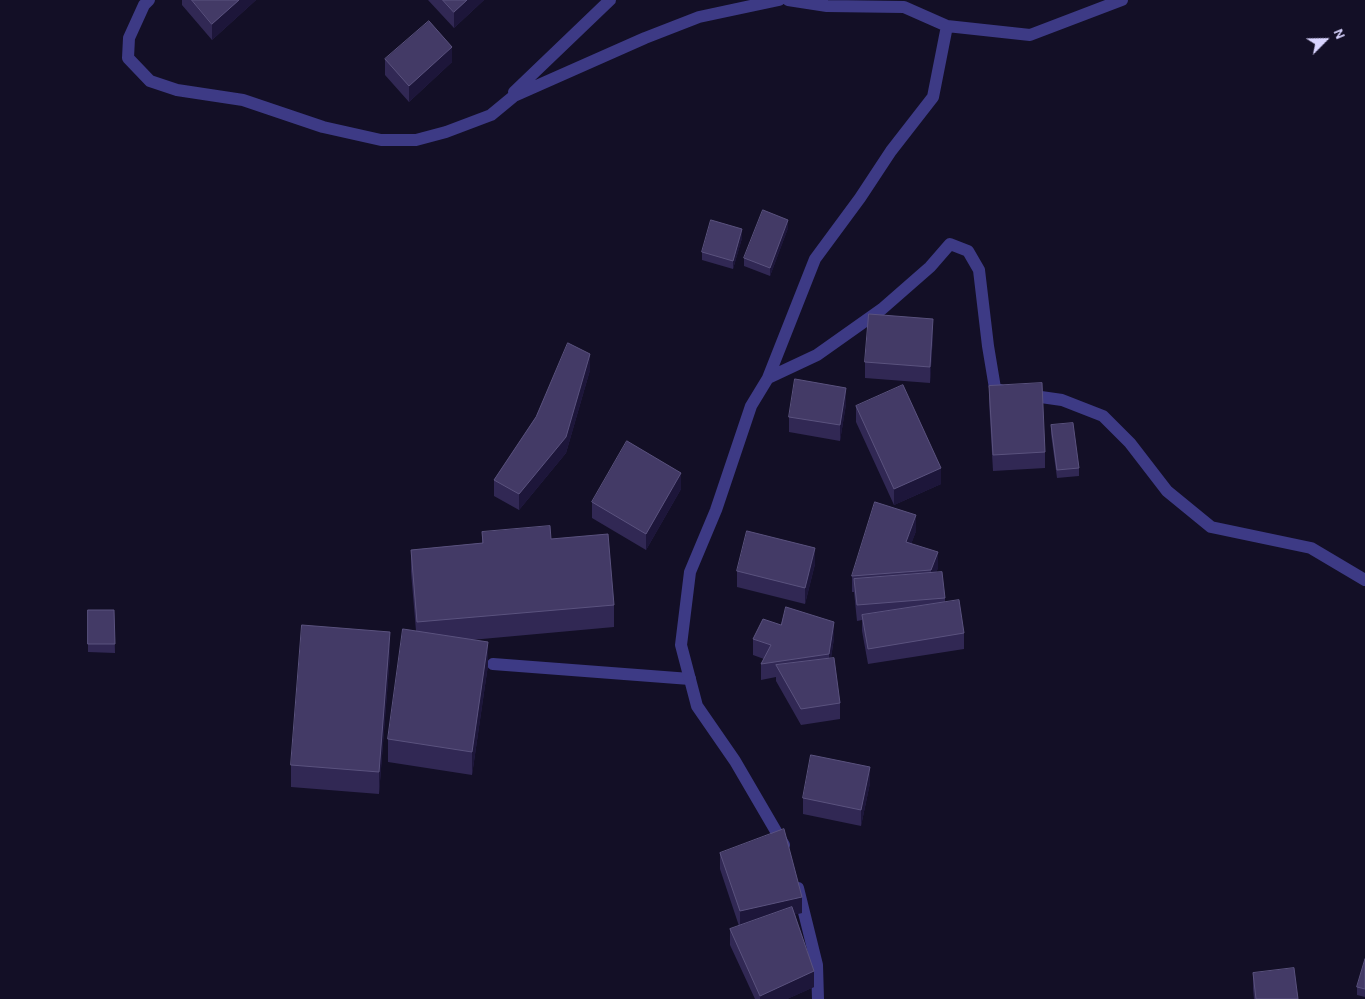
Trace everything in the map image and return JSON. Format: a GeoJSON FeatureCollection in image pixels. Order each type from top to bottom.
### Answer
{"type":"FeatureCollection","features":[{"type":"Feature","properties":{"kind":"street"},"geometry":{"type":"LineString","coordinates":[[149,0],[144,5],[129,38],[128,58],[150,81],[177,90],[243,100],[323,127],[381,140],[416,140],[446,132],[491,114],[514,96],[644,38],[699,17],[779,0]]}},
{"type":"Feature","properties":{"kind":"street"},"geometry":{"type":"LineString","coordinates":[[491,114],[610,0]]}},
{"type":"Feature","properties":{"kind":"street"},"geometry":{"type":"LineString","coordinates":[[788,0],[827,6],[908,4],[947,26],[1030,35],[1122,0]]}},
{"type":"Feature","properties":{"kind":"street"},"geometry":{"type":"LineString","coordinates":[[790,854],[735,761],[696,706],[681,645],[690,572],[716,510],[751,406],[768,378],[815,260],[891,151],[933,97],[947,26]]}},
{"type":"Feature","properties":{"kind":"street"},"geometry":{"type":"LineString","coordinates":[[768,378],[817,355],[882,309],[930,267],[950,244],[968,251],[979,270],[995,388],[1004,392],[1062,400],[1103,416],[1130,442],[1167,491],[1211,527],[1311,548],[1365,580]]}},
{"type":"Feature","properties":{"kind":"street"},"geometry":{"type":"LineString","coordinates":[[493,664],[690,679]]}},
{"type":"Feature","properties":{"kind":"street"},"geometry":{"type":"LineString","coordinates":[[794,873],[817,965],[818,999]]}},
{"type":"Feature","properties":{"kind":"building"},"geometry":{"type":"Polygon","coordinates":[[[192,0],[239,0],[212,24],[192,0]]]}},
{"type":"Feature","properties":{"kind":"building"},"geometry":{"type":"Polygon","coordinates":[[[443,0],[467,0],[454,12],[443,0]]]}},
{"type":"Feature","properties":{"kind":"building"},"geometry":{"type":"Polygon","coordinates":[[[429,21],[452,47],[409,86],[385,59],[429,21]]]}},
{"type":"Feature","properties":{"kind":"building"},"geometry":{"type":"Polygon","coordinates":[[[763,210],[788,220],[770,268],[744,258],[763,210]]]}},
{"type":"Feature","properties":{"kind":"building"},"geometry":{"type":"Polygon","coordinates":[[[711,220],[742,229],[733,261],[702,252],[711,220]]]}},
{"type":"Feature","properties":{"kind":"building"},"geometry":{"type":"Polygon","coordinates":[[[869,314],[933,319],[930,367],[865,362],[869,314]]]}},
{"type":"Feature","properties":{"kind":"building"},"geometry":{"type":"Polygon","coordinates":[[[568,343],[590,354],[566,437],[519,494],[494,480],[536,417],[568,343]]]}},
{"type":"Feature","properties":{"kind":"building"},"geometry":{"type":"Polygon","coordinates":[[[795,379],[846,388],[840,425],[789,417],[795,379]]]}},
{"type":"Feature","properties":{"kind":"building"},"geometry":{"type":"Polygon","coordinates":[[[1042,383],[1045,452],[993,455],[989,386],[1042,383]]]}},
{"type":"Feature","properties":{"kind":"building"},"geometry":{"type":"Polygon","coordinates":[[[903,385],[941,468],[894,489],[856,406],[903,385]]]}},
{"type":"Feature","properties":{"kind":"building"},"geometry":{"type":"Polygon","coordinates":[[[1073,423],[1079,468],[1057,470],[1051,425],[1073,423]]]}},
{"type":"Feature","properties":{"kind":"building"},"geometry":{"type":"Polygon","coordinates":[[[627,441],[681,473],[646,534],[592,502],[627,441]]]}},
{"type":"Feature","properties":{"kind":"building"},"geometry":{"type":"Polygon","coordinates":[[[875,502],[916,515],[906,542],[938,552],[931,570],[852,576],[875,502]]]}},
{"type":"Feature","properties":{"kind":"building"},"geometry":{"type":"Polygon","coordinates":[[[550,526],[551,539],[608,534],[614,605],[417,622],[411,550],[483,543],[482,532],[550,526]]]}},
{"type":"Feature","properties":{"kind":"building"},"geometry":{"type":"Polygon","coordinates":[[[747,531],[815,548],[805,588],[737,571],[747,531]]]}},
{"type":"Feature","properties":{"kind":"building"},"geometry":{"type":"Polygon","coordinates":[[[942,572],[945,598],[857,605],[854,579],[942,572]]]}},
{"type":"Feature","properties":{"kind":"building"},"geometry":{"type":"Polygon","coordinates":[[[959,600],[964,633],[868,649],[862,615],[959,600]]]}},
{"type":"Feature","properties":{"kind":"building"},"geometry":{"type":"Polygon","coordinates":[[[786,607],[834,622],[829,654],[761,664],[771,645],[753,639],[763,619],[781,625],[786,607]]]}},
{"type":"Feature","properties":{"kind":"building"},"geometry":{"type":"Polygon","coordinates":[[[88,610],[114,610],[115,644],[88,644],[88,610]]]}},
{"type":"Feature","properties":{"kind":"building"},"geometry":{"type":"Polygon","coordinates":[[[302,625],[390,632],[379,772],[291,765],[302,625]]]}},
{"type":"Feature","properties":{"kind":"building"},"geometry":{"type":"Polygon","coordinates":[[[403,629],[488,642],[472,752],[388,739],[403,629]]]}},
{"type":"Feature","properties":{"kind":"building"},"geometry":{"type":"Polygon","coordinates":[[[834,658],[840,703],[801,709],[776,665],[834,658]]]}},
{"type":"Feature","properties":{"kind":"building"},"geometry":{"type":"Polygon","coordinates":[[[811,755],[870,767],[861,810],[803,798],[811,755]]]}},
{"type":"Feature","properties":{"kind":"building"},"geometry":{"type":"Polygon","coordinates":[[[784,829],[802,897],[740,911],[720,853],[784,829]]]}},
{"type":"Feature","properties":{"kind":"building"},"geometry":{"type":"Polygon","coordinates":[[[792,907],[814,971],[760,996],[730,929],[792,907]]]}},
{"type":"Feature","properties":{"kind":"building"},"geometry":{"type":"Polygon","coordinates":[[[1365,959],[1365,989],[1357,987],[1365,959]]]}},
{"type":"Feature","properties":{"kind":"building"},"geometry":{"type":"Polygon","coordinates":[[[1294,968],[1298,999],[1256,999],[1253,973],[1294,968]]]}}]}
